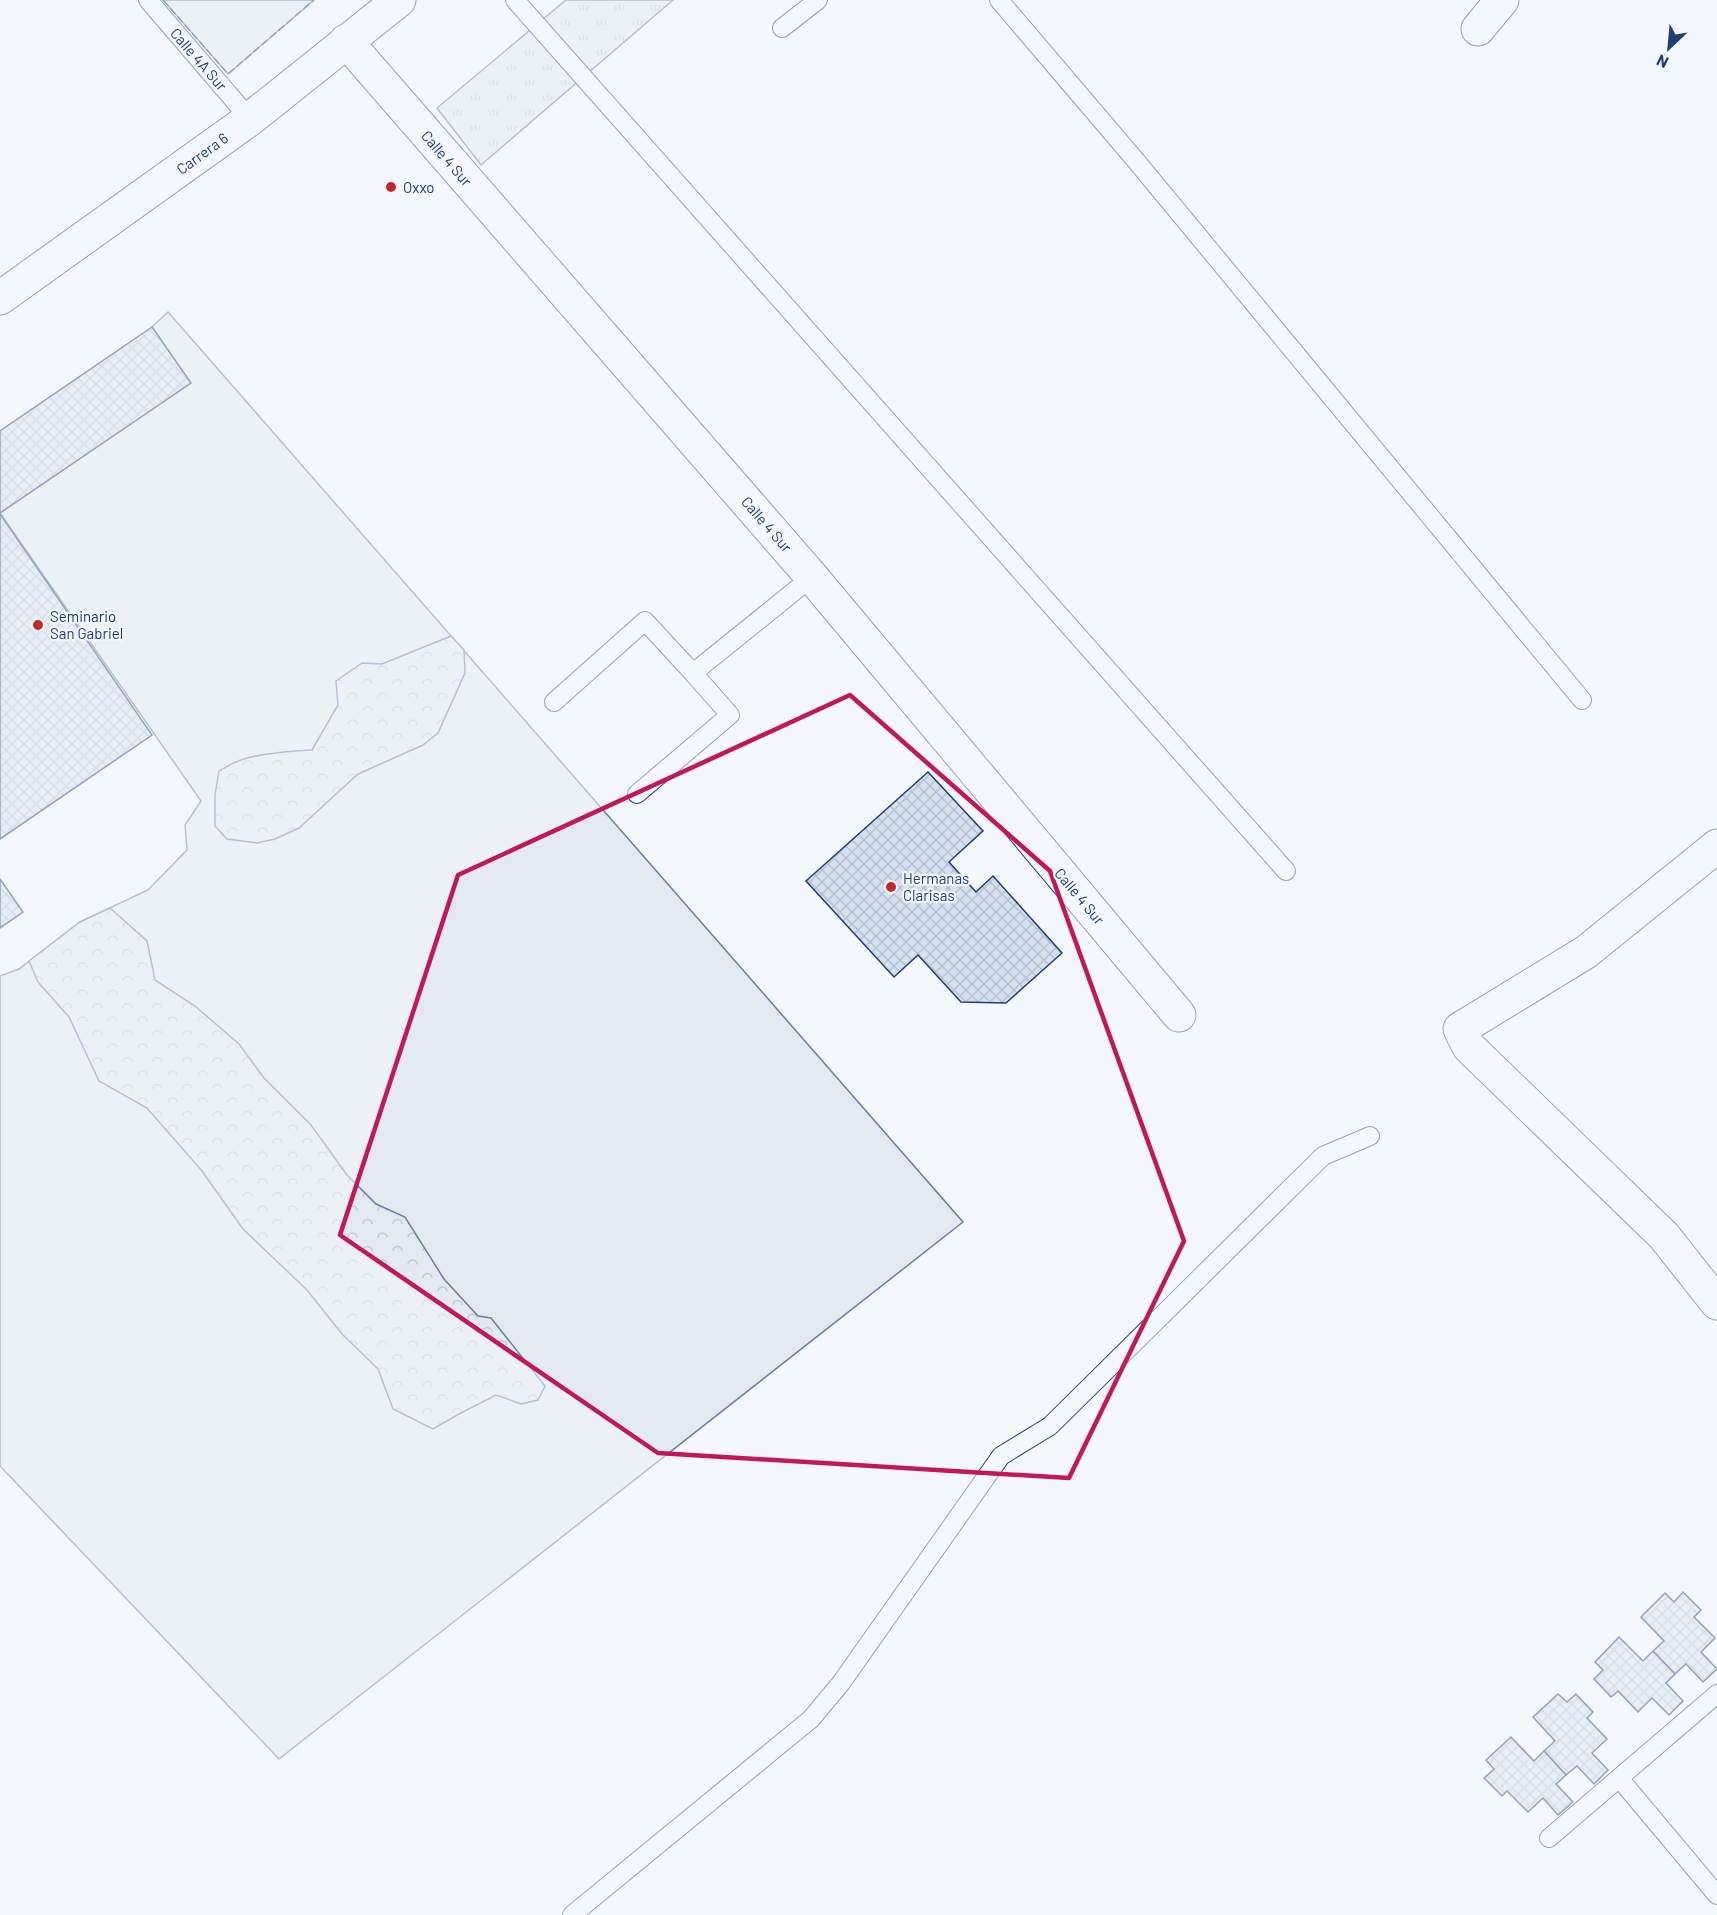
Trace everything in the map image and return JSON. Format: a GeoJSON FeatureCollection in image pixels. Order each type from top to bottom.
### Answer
{"type":"FeatureCollection","features":[{"type":"Feature","properties":{"kind":"street","name":"Carrera 6"},"geometry":{"type":"LineString","coordinates":[[0,298],[250,119],[399,0]]}},
{"type":"Feature","properties":{"kind":"street"},"geometry":{"type":"LineString","coordinates":[[1478,29],[1502,0]]}},
{"type":"Feature","properties":{"kind":"street","name":"Calle 4 Sur"},"geometry":{"type":"LineString","coordinates":[[346,41],[812,577],[1179,1015]]}},
{"type":"Feature","properties":{"kind":"street"},"geometry":{"type":"LineString","coordinates":[[1717,846],[1586,952],[1460,1029],[1469,1047],[1664,1236],[1717,1303]]}},
{"type":"Feature","properties":{"kind":"lane","name":"Calle 4A Sur"},"geometry":{"type":"LineString","coordinates":[[148,0],[250,119]]}},
{"type":"Feature","properties":{"kind":"lane"},"geometry":{"type":"LineString","coordinates":[[515,0],[1286,871]]}},
{"type":"Feature","properties":{"kind":"lane"},"geometry":{"type":"LineString","coordinates":[[782,28],[818,0]]}},
{"type":"Feature","properties":{"kind":"lane"},"geometry":{"type":"LineString","coordinates":[[999,0],[1137,162],[1582,700]]}},
{"type":"Feature","properties":{"kind":"lane"},"geometry":{"type":"LineString","coordinates":[[693,673],[812,577]]}},
{"type":"Feature","properties":{"kind":"lane"},"geometry":{"type":"LineString","coordinates":[[554,702],[645,621],[693,673],[730,715],[637,794]]}},
{"type":"Feature","properties":{"kind":"lane"},"geometry":{"type":"LineString","coordinates":[[572,1915],[811,1719],[841,1683],[1001,1456],[1050,1426],[1323,1156],[1370,1136]]}},
{"type":"Feature","properties":{"kind":"lane"},"geometry":{"type":"LineString","coordinates":[[1549,1838],[1717,1694]]}},
{"type":"Feature","properties":{"kind":"lane"},"geometry":{"type":"LineString","coordinates":[[1619,1778],[1717,1895]]}},
{"type":"Feature","properties":{"kind":"highlighted area"},"geometry":{"type":"Polygon","coordinates":[[[850,695],[1050,871],[1184,1241],[1069,1478],[658,1453],[340,1235],[458,875],[850,695]]]}},
{"type":"Feature","properties":{"kind":"green space"},"geometry":{"type":"Polygon","coordinates":[[[163,0],[314,0],[228,74],[163,0]]]}},
{"type":"Feature","properties":{"kind":"green space"},"geometry":{"type":"Polygon","coordinates":[[[566,0],[673,0],[481,165],[437,108],[566,0]]]}},
{"type":"Feature","properties":{"kind":"green space"},"geometry":{"type":"Polygon","coordinates":[[[168,312],[963,1222],[279,1759],[0,1466],[0,976],[19,969],[80,922],[148,890],[187,850],[185,825],[201,801],[0,513],[190,382],[152,327],[168,312]]]}},
{"type":"Feature","properties":{"kind":"green space"},"geometry":{"type":"Polygon","coordinates":[[[451,636],[464,650],[465,673],[438,733],[423,745],[358,774],[299,828],[275,839],[257,843],[227,839],[215,826],[215,795],[219,771],[244,759],[312,750],[338,705],[336,681],[362,663],[382,664],[451,636]]]}},
{"type":"Feature","properties":{"kind":"green space"},"geometry":{"type":"Polygon","coordinates":[[[110,908],[147,941],[155,980],[195,1006],[239,1044],[264,1078],[311,1125],[347,1175],[376,1204],[405,1217],[444,1279],[478,1316],[491,1318],[545,1386],[538,1400],[521,1404],[496,1395],[433,1429],[393,1409],[378,1369],[342,1334],[307,1290],[243,1229],[202,1171],[147,1108],[99,1081],[69,1017],[38,982],[29,961],[80,922],[110,908]]]}},
{"type":"Feature","properties":{"kind":"building"},"geometry":{"type":"Polygon","coordinates":[[[152,327],[191,383],[0,513],[0,431],[152,327]]]}},
{"type":"Feature","properties":{"kind":"building","name":"Seminario San Gabriel"},"geometry":{"type":"Polygon","coordinates":[[[0,514],[152,735],[0,839],[0,514]]]}},
{"type":"Feature","properties":{"kind":"building","name":"Hermanas Clarisas"},"geometry":{"type":"Polygon","coordinates":[[[928,772],[983,831],[949,862],[976,892],[993,876],[1062,953],[1006,1003],[961,1002],[918,955],[894,977],[806,881],[928,772]]]}},
{"type":"Feature","properties":{"kind":"building"},"geometry":{"type":"Polygon","coordinates":[[[0,879],[23,912],[0,928],[0,879]]]}},
{"type":"Feature","properties":{"kind":"building"},"geometry":{"type":"Polygon","coordinates":[[[1683,1592],[1701,1610],[1694,1617],[1715,1638],[1701,1652],[1717,1669],[1703,1682],[1686,1664],[1675,1674],[1653,1651],[1664,1641],[1641,1617],[1665,1593],[1674,1602],[1683,1592]]]}},
{"type":"Feature","properties":{"kind":"building"},"geometry":{"type":"Polygon","coordinates":[[[1619,1637],[1643,1661],[1653,1651],[1675,1674],[1666,1683],[1683,1701],[1669,1715],[1652,1698],[1638,1712],[1618,1691],[1611,1697],[1594,1679],[1603,1670],[1595,1662],[1619,1637]]]}},
{"type":"Feature","properties":{"kind":"building"},"geometry":{"type":"Polygon","coordinates":[[[1558,1694],[1567,1702],[1576,1694],[1593,1712],[1587,1718],[1607,1739],[1592,1753],[1608,1770],[1594,1784],[1577,1766],[1566,1775],[1544,1751],[1555,1741],[1533,1717],[1558,1694]]]}},
{"type":"Feature","properties":{"kind":"building"},"geometry":{"type":"Polygon","coordinates":[[[1511,1737],[1534,1761],[1544,1751],[1566,1775],[1556,1784],[1573,1802],[1558,1815],[1543,1798],[1528,1812],[1507,1791],[1502,1796],[1484,1778],[1494,1769],[1486,1760],[1511,1737]]]}},
{"type":"Feature","properties":{"kind":"fence"},"geometry":{"type":"LineString","coordinates":[[163,0],[228,74],[314,0]]}},
{"type":"Feature","properties":{"kind":"place","name":"Oxxo"},"geometry":{"type":"Point","coordinates":[391,187]}},
{"type":"Feature","properties":{"kind":"place","name":"Seminario San Gabriel"},"geometry":{"type":"Point","coordinates":[38,625]}},
{"type":"Feature","properties":{"kind":"place","name":"Hermanas Clarisas"},"geometry":{"type":"Point","coordinates":[891,887]}}]}
